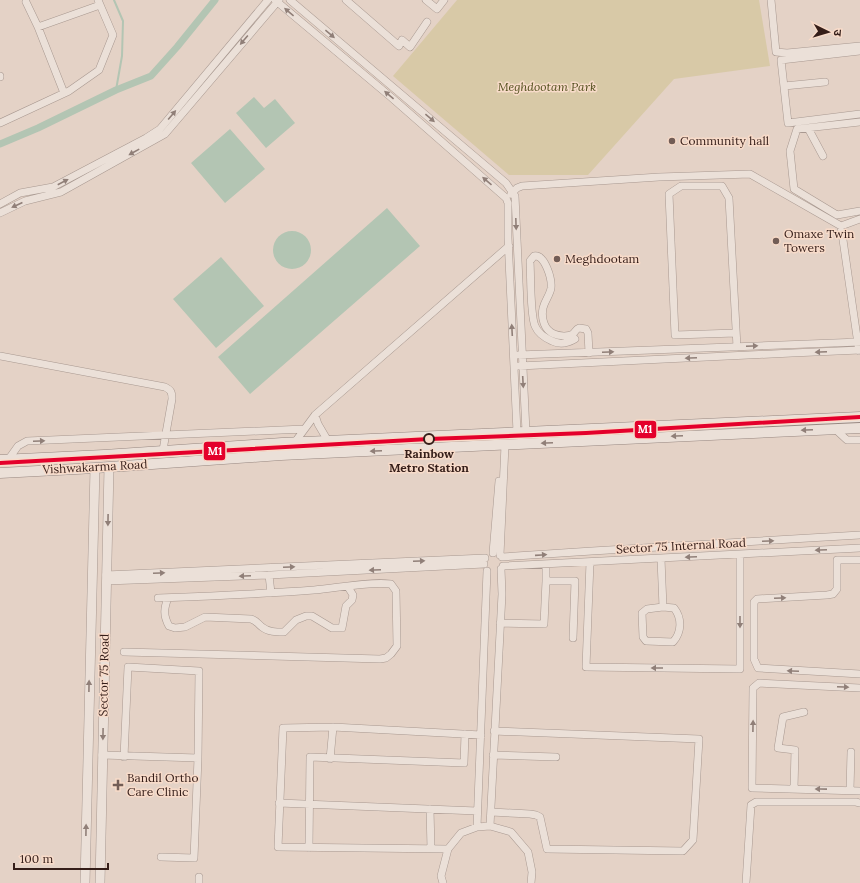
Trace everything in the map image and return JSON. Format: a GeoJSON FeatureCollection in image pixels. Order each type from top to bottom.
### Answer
{"type":"FeatureCollection","features":[{"type":"Feature","properties":{"kind":"main road","name":"Vishwakarma Road"},"geometry":{"type":"LineString","coordinates":[[4,460],[328,440],[860,417]]}},
{"type":"Feature","properties":{"kind":"main road"},"geometry":{"type":"LineString","coordinates":[[715,423],[714,430],[718,434]]}},
{"type":"Feature","properties":{"kind":"main road"},"geometry":{"type":"LineString","coordinates":[[692,424],[695,431],[693,436]]}},
{"type":"Feature","properties":{"kind":"main road","name":"Vishwakarma Road"},"geometry":{"type":"LineString","coordinates":[[0,473],[281,455],[860,428]]}},
{"type":"Feature","properties":{"kind":"street"},"geometry":{"type":"LineString","coordinates":[[0,204],[20,194],[53,187],[160,129],[268,0]]}},
{"type":"Feature","properties":{"kind":"street"},"geometry":{"type":"LineString","coordinates":[[290,0],[506,183],[513,191],[515,196],[523,366],[521,432]]}},
{"type":"Feature","properties":{"kind":"street"},"geometry":{"type":"LineString","coordinates":[[346,0],[399,46],[402,40],[410,47],[427,22]]}},
{"type":"Feature","properties":{"kind":"street"},"geometry":{"type":"LineString","coordinates":[[426,0],[437,9],[444,0]]}},
{"type":"Feature","properties":{"kind":"street"},"geometry":{"type":"LineString","coordinates":[[771,0],[776,52],[787,53],[860,46]]}},
{"type":"Feature","properties":{"kind":"street"},"geometry":{"type":"LineString","coordinates":[[0,213],[25,201],[61,192],[165,134],[277,1],[392,98],[506,198],[508,203],[514,366],[521,432]]}},
{"type":"Feature","properties":{"kind":"street"},"geometry":{"type":"LineString","coordinates":[[26,2],[38,27],[64,93]]}},
{"type":"Feature","properties":{"kind":"street"},"geometry":{"type":"LineString","coordinates":[[0,123],[64,93],[99,70],[113,35],[99,3],[38,27]]}},
{"type":"Feature","properties":{"kind":"street"},"geometry":{"type":"LineString","coordinates":[[860,51],[781,60],[788,123],[860,114]]}},
{"type":"Feature","properties":{"kind":"street"},"geometry":{"type":"LineString","coordinates":[[784,86],[825,82]]}},
{"type":"Feature","properties":{"kind":"street"},"geometry":{"type":"LineString","coordinates":[[860,122],[797,129],[790,151],[794,189],[837,215],[860,211]]}},
{"type":"Feature","properties":{"kind":"street"},"geometry":{"type":"LineString","coordinates":[[808,128],[823,156]]}},
{"type":"Feature","properties":{"kind":"street"},"geometry":{"type":"LineString","coordinates":[[506,198],[513,191],[522,186],[659,177],[750,174],[841,226],[860,219]]}},
{"type":"Feature","properties":{"kind":"street"},"geometry":{"type":"LineString","coordinates":[[736,333],[675,336],[669,194],[681,186],[722,186],[729,198],[737,347]]}},
{"type":"Feature","properties":{"kind":"street"},"geometry":{"type":"LineString","coordinates":[[514,366],[859,350],[841,226]]}},
{"type":"Feature","properties":{"kind":"street"},"geometry":{"type":"LineString","coordinates":[[295,442],[315,415],[509,246]]}},
{"type":"Feature","properties":{"kind":"street"},"geometry":{"type":"LineString","coordinates":[[588,338],[584,342],[575,337],[570,335],[559,336],[548,330],[543,317],[543,308],[552,285],[542,258],[538,255],[534,256],[530,261],[534,322],[536,328],[550,340],[560,343],[569,342],[575,337],[579,328],[584,328],[588,333],[589,353]]}},
{"type":"Feature","properties":{"kind":"street"},"geometry":{"type":"LineString","coordinates":[[532,299],[541,298],[546,300]]}},
{"type":"Feature","properties":{"kind":"street"},"geometry":{"type":"LineString","coordinates":[[575,337],[578,353]]}},
{"type":"Feature","properties":{"kind":"street"},"geometry":{"type":"LineString","coordinates":[[514,356],[859,342]]}},
{"type":"Feature","properties":{"kind":"street"},"geometry":{"type":"LineString","coordinates":[[665,350],[665,359]]}},
{"type":"Feature","properties":{"kind":"street"},"geometry":{"type":"LineString","coordinates":[[0,356],[165,387],[172,392],[172,399],[163,450]]}},
{"type":"Feature","properties":{"kind":"street"},"geometry":{"type":"LineString","coordinates":[[315,415],[318,424],[328,440]]}},
{"type":"Feature","properties":{"kind":"street"},"geometry":{"type":"LineString","coordinates":[[4,460],[18,446],[27,441],[304,429]]}},
{"type":"Feature","properties":{"kind":"street"},"geometry":{"type":"LineString","coordinates":[[835,429],[847,440],[860,440]]}},
{"type":"Feature","properties":{"kind":"street"},"geometry":{"type":"LineString","coordinates":[[260,431],[261,444]]}},
{"type":"Feature","properties":{"kind":"street"},"geometry":{"type":"LineString","coordinates":[[490,826],[503,563],[498,555],[502,445]]}},
{"type":"Feature","properties":{"kind":"street","name":"Sector 75 Road"},"geometry":{"type":"LineString","coordinates":[[100,883],[109,467]]}},
{"type":"Feature","properties":{"kind":"street","name":"Sector 75 Road"},"geometry":{"type":"LineString","coordinates":[[85,883],[94,468]]}},
{"type":"Feature","properties":{"kind":"street"},"geometry":{"type":"LineString","coordinates":[[94,493],[108,493]]}},
{"type":"Feature","properties":{"kind":"street","name":"Sector 75 Internal Road"},"geometry":{"type":"LineString","coordinates":[[498,555],[860,535]]}},
{"type":"Feature","properties":{"kind":"street","name":"Sector 75 Internal Road"},"geometry":{"type":"LineString","coordinates":[[502,568],[546,564],[860,548]]}},
{"type":"Feature","properties":{"kind":"street"},"geometry":{"type":"LineString","coordinates":[[836,549],[837,589],[833,594],[827,596],[754,600],[754,659],[757,666],[762,669],[860,674]]}},
{"type":"Feature","properties":{"kind":"street"},"geometry":{"type":"LineString","coordinates":[[477,827],[483,689],[485,564],[488,554],[498,555]]}},
{"type":"Feature","properties":{"kind":"street"},"geometry":{"type":"LineString","coordinates":[[590,562],[586,668],[740,669],[740,555]]}},
{"type":"Feature","properties":{"kind":"street"},"geometry":{"type":"LineString","coordinates":[[661,559],[663,607]]}},
{"type":"Feature","properties":{"kind":"street"},"geometry":{"type":"LineString","coordinates":[[837,560],[860,560]]}},
{"type":"Feature","properties":{"kind":"street"},"geometry":{"type":"LineString","coordinates":[[106,578],[485,564]]}},
{"type":"Feature","properties":{"kind":"street"},"geometry":{"type":"LineString","coordinates":[[485,564],[493,573],[502,568]]}},
{"type":"Feature","properties":{"kind":"street"},"geometry":{"type":"LineString","coordinates":[[106,578],[269,575],[485,564]]}},
{"type":"Feature","properties":{"kind":"street"},"geometry":{"type":"LineString","coordinates":[[500,623],[544,624],[546,564]]}},
{"type":"Feature","properties":{"kind":"street"},"geometry":{"type":"LineString","coordinates":[[269,575],[271,594]]}},
{"type":"Feature","properties":{"kind":"street"},"geometry":{"type":"LineString","coordinates":[[546,580],[575,581],[573,638]]}},
{"type":"Feature","properties":{"kind":"street"},"geometry":{"type":"LineString","coordinates":[[124,652],[380,659],[386,658],[397,646],[396,591],[391,584],[382,583],[271,594],[158,598]]}},
{"type":"Feature","properties":{"kind":"street"},"geometry":{"type":"LineString","coordinates":[[168,598],[164,608],[165,619],[169,626],[175,628],[185,627],[204,617],[251,619],[255,620],[267,630],[284,632],[296,620],[306,616],[312,616],[332,628],[342,628],[346,606],[352,600],[353,595],[348,587]]}},
{"type":"Feature","properties":{"kind":"street"},"geometry":{"type":"LineString","coordinates":[[663,607],[674,608],[677,612],[680,620],[679,636],[673,642],[646,640],[643,637],[642,612],[647,609],[663,607]]}},
{"type":"Feature","properties":{"kind":"street"},"geometry":{"type":"LineString","coordinates":[[124,757],[128,667],[199,671],[198,758],[194,858],[161,856]]}},
{"type":"Feature","properties":{"kind":"street"},"geometry":{"type":"LineString","coordinates":[[860,688],[759,683],[753,688],[752,788],[860,791]]}},
{"type":"Feature","properties":{"kind":"street"},"geometry":{"type":"LineString","coordinates":[[483,689],[496,690]]}},
{"type":"Feature","properties":{"kind":"street"},"geometry":{"type":"LineString","coordinates":[[794,789],[795,750],[778,748],[783,717],[804,712]]}},
{"type":"Feature","properties":{"kind":"street"},"geometry":{"type":"LineString","coordinates":[[448,849],[278,847],[283,728],[333,727],[481,735]]}},
{"type":"Feature","properties":{"kind":"street"},"geometry":{"type":"LineString","coordinates":[[330,759],[333,727]]}},
{"type":"Feature","properties":{"kind":"street"},"geometry":{"type":"LineString","coordinates":[[491,812],[530,814],[540,817],[547,849],[683,851],[693,840],[699,739],[494,730]]}},
{"type":"Feature","properties":{"kind":"street"},"geometry":{"type":"LineString","coordinates":[[309,848],[310,758],[464,763],[465,734]]}},
{"type":"Feature","properties":{"kind":"street"},"geometry":{"type":"LineString","coordinates":[[850,790],[851,752]]}},
{"type":"Feature","properties":{"kind":"street"},"geometry":{"type":"LineString","coordinates":[[102,755],[124,757],[198,758]]}},
{"type":"Feature","properties":{"kind":"street"},"geometry":{"type":"LineString","coordinates":[[493,755],[556,756]]}},
{"type":"Feature","properties":{"kind":"street"},"geometry":{"type":"LineString","coordinates":[[746,883],[751,805],[756,802],[860,803]]}},
{"type":"Feature","properties":{"kind":"street"},"geometry":{"type":"LineString","coordinates":[[279,803],[477,811]]}},
{"type":"Feature","properties":{"kind":"street"},"geometry":{"type":"LineString","coordinates":[[430,809],[431,849]]}},
{"type":"Feature","properties":{"kind":"street"},"geometry":{"type":"LineString","coordinates":[[443,883],[441,876],[448,849],[461,833],[477,827],[490,826],[510,832],[528,852],[532,872],[531,883]]}},
{"type":"Feature","properties":{"kind":"green space","name":"Meghdootam Park"},"geometry":{"type":"Polygon","coordinates":[[[457,0],[759,0],[770,66],[674,79],[588,175],[509,175],[393,76],[457,0]]]}},
{"type":"Feature","properties":{"kind":"shaded area"},"geometry":{"type":"Polygon","coordinates":[[[254,97],[264,108],[275,99],[295,123],[266,148],[236,113],[254,97]]]}},
{"type":"Feature","properties":{"kind":"shaded area"},"geometry":{"type":"Polygon","coordinates":[[[230,129],[265,169],[225,203],[191,163],[230,129]]]}},
{"type":"Feature","properties":{"kind":"shaded area"},"geometry":{"type":"Polygon","coordinates":[[[387,208],[420,246],[250,394],[218,357],[387,208]]]}},
{"type":"Feature","properties":{"kind":"shaded area"},"geometry":{"type":"Polygon","coordinates":[[[288,231],[296,231],[303,234],[308,239],[311,250],[308,261],[303,266],[296,269],[288,269],[281,266],[276,261],[273,254],[273,246],[276,239],[281,234],[288,231]]]}},
{"type":"Feature","properties":{"kind":"shaded area"},"geometry":{"type":"Polygon","coordinates":[[[221,257],[264,306],[216,348],[173,299],[221,257]]]}},
{"type":"Feature","properties":{"kind":"waterway"},"geometry":{"type":"LineString","coordinates":[[114,0],[123,21],[122,56],[116,90]]}},
{"type":"Feature","properties":{"kind":"waterway"},"geometry":{"type":"LineString","coordinates":[[0,144],[38,128],[116,90],[151,76],[177,47],[215,0]]}},
{"type":"Feature","properties":{"kind":"transit line","name":"M1"},"geometry":{"type":"LineString","coordinates":[[0,463],[429,439],[586,433],[860,417]]}},
{"type":"Feature","properties":{"kind":"place","name":"Community hall"},"geometry":{"type":"Point","coordinates":[672,141]}},
{"type":"Feature","properties":{"kind":"place","name":"Omaxe Twin Towers"},"geometry":{"type":"Point","coordinates":[776,241]}},
{"type":"Feature","properties":{"kind":"place","name":"Meghdootam"},"geometry":{"type":"Point","coordinates":[557,259]}},
{"type":"Feature","properties":{"kind":"place","name":"Rainbow Metro Station"},"geometry":{"type":"Point","coordinates":[429,439]}},
{"type":"Feature","properties":{"kind":"place","name":"Bandil Ortho Care Clinic"},"geometry":{"type":"Point","coordinates":[118,785]}}]}
